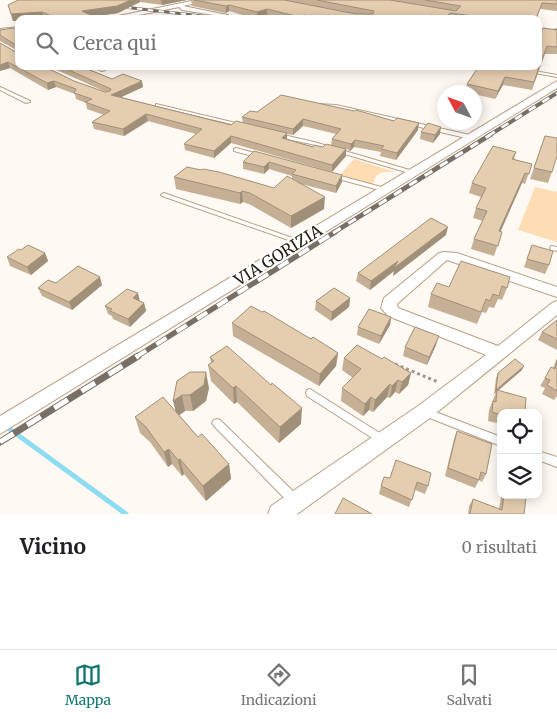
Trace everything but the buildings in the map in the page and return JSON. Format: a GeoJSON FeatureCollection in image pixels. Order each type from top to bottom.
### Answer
{"type":"FeatureCollection","features":[{"type":"Feature","properties":{"kind":"street"},"geometry":{"type":"LineString","coordinates":[[132,15],[206,0]]}},
{"type":"Feature","properties":{"kind":"street"},"geometry":{"type":"LineString","coordinates":[[164,1],[190,4]]}},
{"type":"Feature","properties":{"kind":"street"},"geometry":{"type":"LineString","coordinates":[[177,6],[225,15]]}},
{"type":"Feature","properties":{"kind":"street"},"geometry":{"type":"LineString","coordinates":[[0,31],[15,29]]}},
{"type":"Feature","properties":{"kind":"street","name":"VIA GORIZIA"},"geometry":{"type":"LineString","coordinates":[[6,423],[411,172],[557,84]]}},
{"type":"Feature","properties":{"kind":"street"},"geometry":{"type":"LineString","coordinates":[[500,354],[393,312],[389,308],[388,302],[444,256],[452,256],[557,292]]}},
{"type":"Feature","properties":{"kind":"street"},"geometry":{"type":"LineString","coordinates":[[279,514],[455,389],[557,307]]}},
{"type":"Feature","properties":{"kind":"lane"},"geometry":{"type":"LineString","coordinates":[[528,71],[557,76]]}},
{"type":"Feature","properties":{"kind":"lane"},"geometry":{"type":"LineString","coordinates":[[0,88],[28,102]]}},
{"type":"Feature","properties":{"kind":"lane"},"geometry":{"type":"LineString","coordinates":[[158,105],[242,126]]}},
{"type":"Feature","properties":{"kind":"lane"},"geometry":{"type":"LineString","coordinates":[[311,105],[336,106],[470,137]]}},
{"type":"Feature","properties":{"kind":"lane"},"geometry":{"type":"LineString","coordinates":[[271,133],[411,172]]}},
{"type":"Feature","properties":{"kind":"lane"},"geometry":{"type":"LineString","coordinates":[[236,150],[264,157]]}},
{"type":"Feature","properties":{"kind":"lane"},"geometry":{"type":"LineString","coordinates":[[328,175],[383,190]]}},
{"type":"Feature","properties":{"kind":"lane"},"geometry":{"type":"LineString","coordinates":[[164,196],[299,242]]}},
{"type":"Feature","properties":{"kind":"lane"},"geometry":{"type":"LineString","coordinates":[[310,393],[384,440]]}},
{"type":"Feature","properties":{"kind":"lane"},"geometry":{"type":"LineString","coordinates":[[424,412],[497,440]]}},
{"type":"Feature","properties":{"kind":"lane"},"geometry":{"type":"LineString","coordinates":[[217,423],[296,502]]}},
{"type":"Feature","properties":{"kind":"lane"},"geometry":{"type":"LineString","coordinates":[[542,456],[557,462]]}},
{"type":"Feature","properties":{"kind":"path"},"geometry":{"type":"LineString","coordinates":[[386,360],[455,389]]}},
{"type":"Feature","properties":{"kind":"shaded area"},"geometry":{"type":"Polygon","coordinates":[[[354,159],[395,172],[380,173],[373,185],[339,176],[354,159]]]}},
{"type":"Feature","properties":{"kind":"shaded area"},"geometry":{"type":"Polygon","coordinates":[[[535,187],[557,192],[557,242],[518,230],[535,187]]]}},
{"type":"Feature","properties":{"kind":"waterway"},"geometry":{"type":"LineString","coordinates":[[0,422],[126,514]]}},
{"type":"Feature","properties":{"kind":"railway"},"geometry":{"type":"LineString","coordinates":[[115,6],[193,15]]}},
{"type":"Feature","properties":{"kind":"railway"},"geometry":{"type":"LineString","coordinates":[[542,32],[557,30]]}},
{"type":"Feature","properties":{"kind":"railway"},"geometry":{"type":"LineString","coordinates":[[488,136],[557,93]]}},
{"type":"Feature","properties":{"kind":"railway"},"geometry":{"type":"LineString","coordinates":[[333,233],[490,135]]}},
{"type":"Feature","properties":{"kind":"railway"},"geometry":{"type":"LineString","coordinates":[[136,357],[335,232]]}},
{"type":"Feature","properties":{"kind":"railway"},"geometry":{"type":"LineString","coordinates":[[0,442],[138,356]]}}]}
